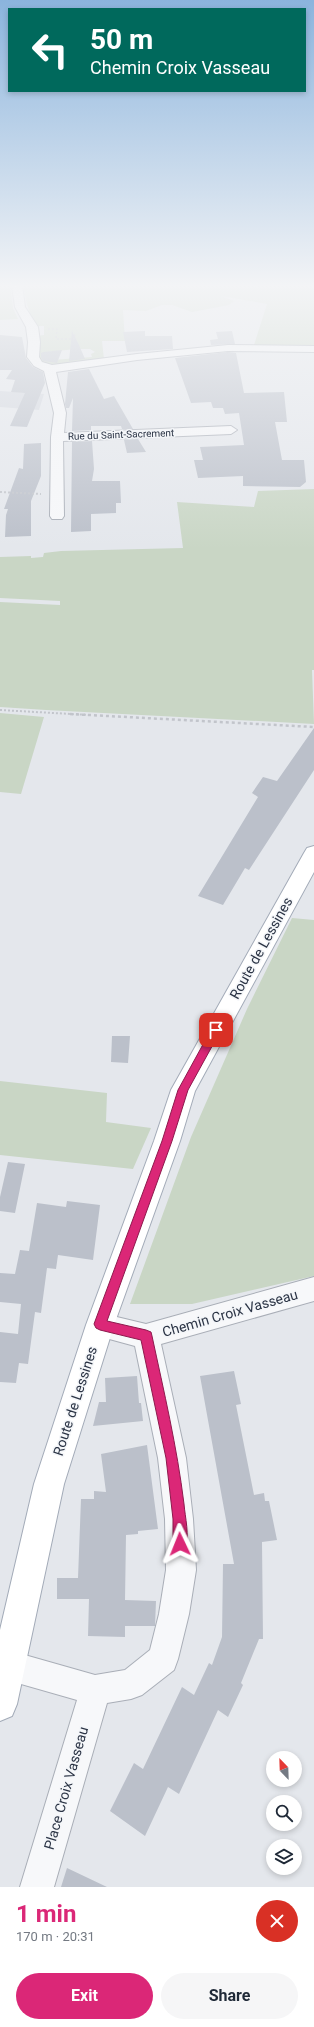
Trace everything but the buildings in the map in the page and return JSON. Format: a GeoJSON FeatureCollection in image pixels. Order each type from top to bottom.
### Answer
{"type":"FeatureCollection","features":[{"type":"Feature","properties":{"kind":"main road","name":"Route de Lessines"},"geometry":{"type":"LineString","coordinates":[[0,1704],[4,1664],[49,1484],[100,1324],[167,1141],[183,1090],[314,853]]}},
{"type":"Feature","properties":{"kind":"street","name":"Rue du Saint-Sacrement"},"geometry":{"type":"LineString","coordinates":[[50,373],[60,413],[57,437],[231,430]]}},
{"type":"Feature","properties":{"kind":"street"},"geometry":{"type":"LineString","coordinates":[[57,437],[57,516]]}},
{"type":"Feature","properties":{"kind":"street","name":"Chemin Croix Vasseau"},"geometry":{"type":"LineString","coordinates":[[100,1324],[146,1336],[314,1289]]}},
{"type":"Feature","properties":{"kind":"street"},"geometry":{"type":"LineString","coordinates":[[4,1664],[95,1690],[131,1684],[163,1659],[174,1614],[181,1570],[179,1519],[172,1458],[146,1336]]}},
{"type":"Feature","properties":{"kind":"street","name":"Place Croix Vasseau"},"geometry":{"type":"LineString","coordinates":[[37,1887],[95,1690]]}},
{"type":"Feature","properties":{"kind":"path"},"geometry":{"type":"LineString","coordinates":[[0,492],[57,494]]}},
{"type":"Feature","properties":{"kind":"path"},"geometry":{"type":"LineString","coordinates":[[0,710],[314,727]]}},
{"type":"Feature","properties":{"kind":"shaded area"},"geometry":{"type":"Polygon","coordinates":[[[0,391],[44,394],[39,410],[0,407],[0,391]]]}},
{"type":"Feature","properties":{"kind":"green space"},"geometry":{"type":"Polygon","coordinates":[[[314,489],[314,670],[312,670],[314,724],[0,707],[0,602],[60,605],[60,601],[0,598],[0,557],[43,557],[44,553],[61,551],[183,548],[177,502],[254,507],[258,491],[314,489]]]}},
{"type":"Feature","properties":{"kind":"green space"},"geometry":{"type":"Polygon","coordinates":[[[0,713],[44,717],[21,794],[0,792],[0,713]]]}},
{"type":"Feature","properties":{"kind":"green space"},"geometry":{"type":"Polygon","coordinates":[[[292,918],[314,920],[314,1276],[192,1304],[130,1304],[191,1137],[247,1009],[292,918]]]}},
{"type":"Feature","properties":{"kind":"green space"},"geometry":{"type":"Polygon","coordinates":[[[0,1081],[107,1093],[106,1122],[151,1128],[133,1169],[0,1155],[0,1081]]]}},
{"type":"Feature","properties":{"kind":"route"},"geometry":{"type":"LineString","coordinates":[[180,1544],[179,1519],[172,1458],[146,1336],[100,1324],[167,1141],[183,1090],[216,1030]]}}]}
